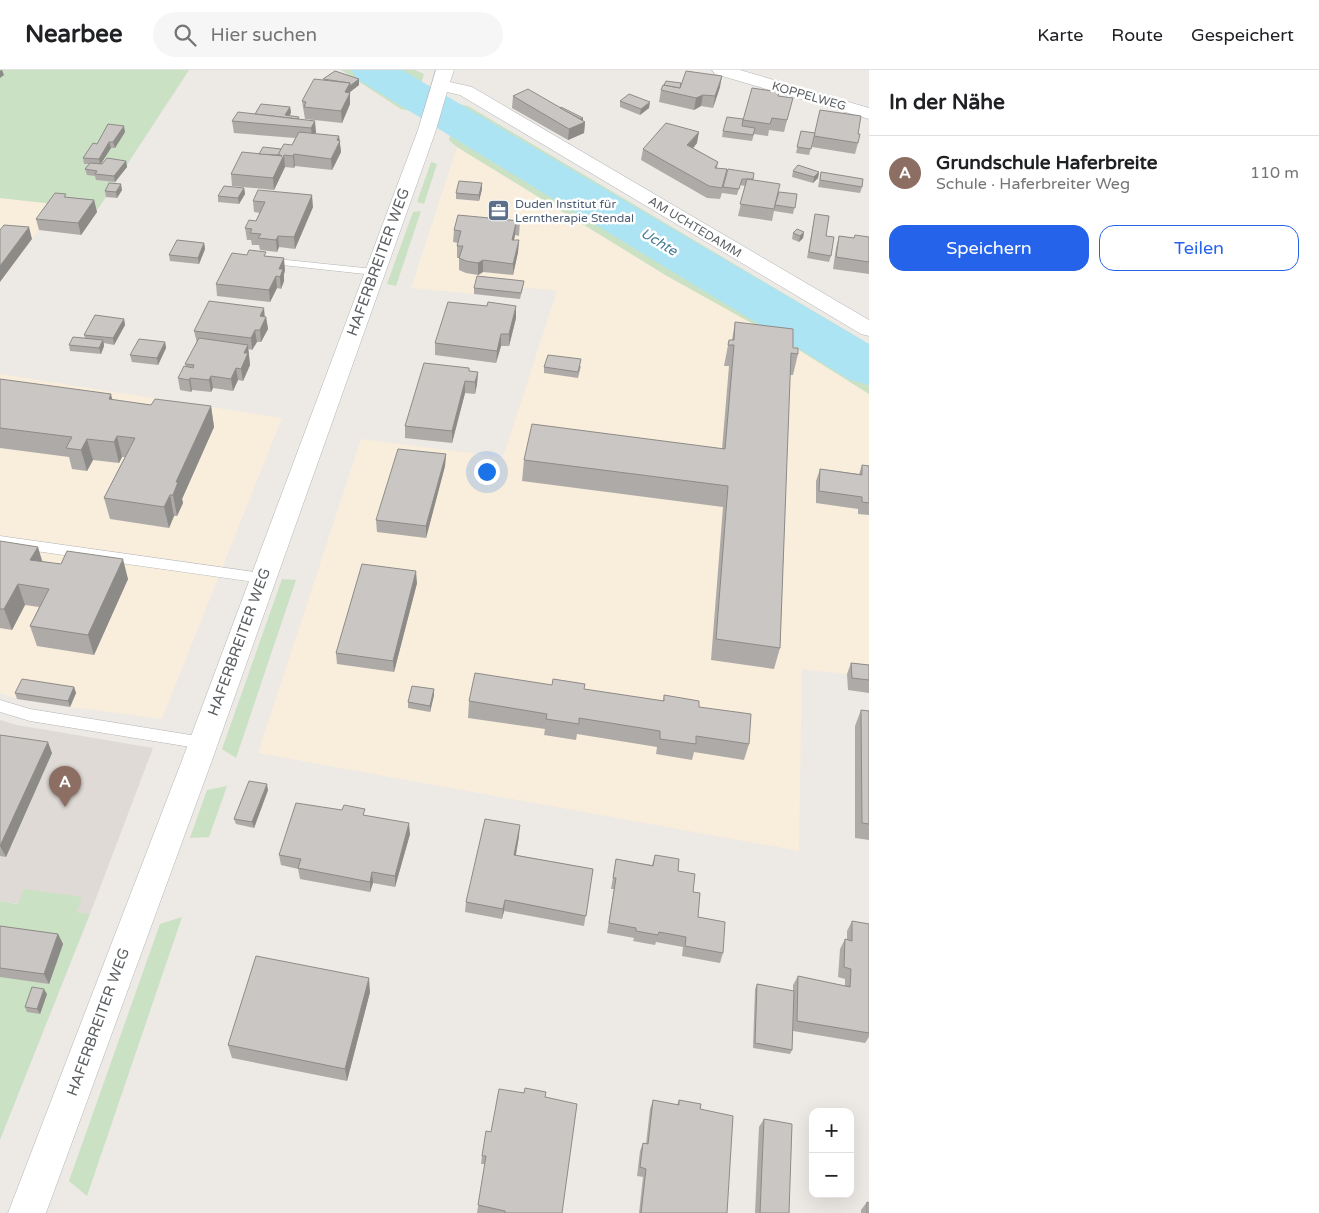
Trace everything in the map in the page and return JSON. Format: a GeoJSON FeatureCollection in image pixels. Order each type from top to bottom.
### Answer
{"type":"FeatureCollection","features":[{"type":"Feature","properties":{"kind":"street","name":"KOPPELWEG"},"geometry":{"type":"LineString","coordinates":[[721,70],[869,114]]}},
{"type":"Feature","properties":{"kind":"street","name":"HAFERBREITER WEG"},"geometry":{"type":"LineString","coordinates":[[27,1213],[203,743],[427,130],[442,82]]}},
{"type":"Feature","properties":{"kind":"street","name":"AM UCHTEDAMM"},"geometry":{"type":"LineString","coordinates":[[442,82],[466,91],[869,330]]}},
{"type":"Feature","properties":{"kind":"lane"},"geometry":{"type":"LineString","coordinates":[[277,262],[374,272]]}},
{"type":"Feature","properties":{"kind":"lane"},"geometry":{"type":"LineString","coordinates":[[0,541],[262,578]]}},
{"type":"Feature","properties":{"kind":"lane"},"geometry":{"type":"LineString","coordinates":[[0,706],[30,715],[203,743]]}},
{"type":"Feature","properties":{"kind":"shaded area"},"geometry":{"type":"Polygon","coordinates":[[[457,147],[667,276],[791,345],[869,394],[869,677],[802,669],[799,851],[258,753],[361,439],[503,457],[557,291],[477,282],[474,294],[411,288],[457,147]]]}},
{"type":"Feature","properties":{"kind":"shaded area"},"geometry":{"type":"Polygon","coordinates":[[[0,198],[58,204],[0,283],[0,198]]]}},
{"type":"Feature","properties":{"kind":"shaded area"},"geometry":{"type":"Polygon","coordinates":[[[0,374],[282,418],[162,719],[17,699],[0,693],[0,374]]]}},
{"type":"Feature","properties":{"kind":"shaded area"},"geometry":{"type":"Polygon","coordinates":[[[0,720],[17,725],[153,748],[90,914],[0,901],[0,720]]]}},
{"type":"Feature","properties":{"kind":"green space"},"geometry":{"type":"Polygon","coordinates":[[[0,70],[189,70],[98,209],[0,198],[0,70]]]}},
{"type":"Feature","properties":{"kind":"green space"},"geometry":{"type":"Polygon","coordinates":[[[341,70],[415,70],[424,74],[413,111],[401,109],[341,70]]]}},
{"type":"Feature","properties":{"kind":"green space"},"geometry":{"type":"Polygon","coordinates":[[[458,104],[468,106],[869,344],[869,394],[791,345],[667,276],[457,147],[449,140],[458,104]]]}},
{"type":"Feature","properties":{"kind":"green space"},"geometry":{"type":"Polygon","coordinates":[[[431,162],[437,164],[424,204],[417,202],[431,162]]]}},
{"type":"Feature","properties":{"kind":"green space"},"geometry":{"type":"Polygon","coordinates":[[[421,211],[396,286],[387,284],[413,212],[421,211]]]}},
{"type":"Feature","properties":{"kind":"green space"},"geometry":{"type":"Polygon","coordinates":[[[282,579],[296,580],[236,758],[222,749],[282,579]]]}},
{"type":"Feature","properties":{"kind":"green space"},"geometry":{"type":"Polygon","coordinates":[[[227,786],[209,837],[190,838],[207,790],[227,786]]]}},
{"type":"Feature","properties":{"kind":"green space"},"geometry":{"type":"Polygon","coordinates":[[[24,889],[82,897],[77,912],[90,914],[0,1140],[0,901],[18,904],[24,889]]]}},
{"type":"Feature","properties":{"kind":"green space"},"geometry":{"type":"Polygon","coordinates":[[[182,917],[87,1196],[69,1181],[160,924],[182,917]]]}},
{"type":"Feature","properties":{"kind":"building"},"geometry":{"type":"Polygon","coordinates":[[[335,71],[359,79],[350,86],[350,83],[323,79],[335,71]]]}},
{"type":"Feature","properties":{"kind":"building"},"geometry":{"type":"Polygon","coordinates":[[[686,71],[722,76],[715,96],[703,95],[696,98],[661,90],[663,85],[680,88],[686,71]]]}},
{"type":"Feature","properties":{"kind":"building"},"geometry":{"type":"Polygon","coordinates":[[[314,79],[350,83],[345,92],[350,93],[341,111],[304,107],[306,102],[302,101],[314,79]]]}},
{"type":"Feature","properties":{"kind":"building"},"geometry":{"type":"Polygon","coordinates":[[[666,81],[681,83],[680,88],[664,85],[666,81]]]}},
{"type":"Feature","properties":{"kind":"building"},"geometry":{"type":"Polygon","coordinates":[[[752,88],[779,92],[778,96],[793,98],[787,120],[772,118],[770,124],[743,120],[752,88]]]}},
{"type":"Feature","properties":{"kind":"building"},"geometry":{"type":"Polygon","coordinates":[[[528,89],[585,122],[569,129],[513,96],[528,89]]]}},
{"type":"Feature","properties":{"kind":"building"},"geometry":{"type":"Polygon","coordinates":[[[629,94],[650,102],[641,109],[620,101],[629,94]]]}},
{"type":"Feature","properties":{"kind":"building"},"geometry":{"type":"Polygon","coordinates":[[[261,104],[290,107],[285,115],[299,117],[298,119],[255,114],[261,104]]]}},
{"type":"Feature","properties":{"kind":"building"},"geometry":{"type":"Polygon","coordinates":[[[561,107],[583,118],[581,119],[561,107]]]}},
{"type":"Feature","properties":{"kind":"building"},"geometry":{"type":"Polygon","coordinates":[[[820,110],[861,116],[858,143],[814,136],[820,110]]]}},
{"type":"Feature","properties":{"kind":"building"},"geometry":{"type":"Polygon","coordinates":[[[238,112],[315,121],[311,128],[232,121],[238,112]]]}},
{"type":"Feature","properties":{"kind":"building"},"geometry":{"type":"Polygon","coordinates":[[[727,117],[743,119],[742,126],[755,128],[753,135],[723,131],[727,117]]]}},
{"type":"Feature","properties":{"kind":"building"},"geometry":{"type":"Polygon","coordinates":[[[666,123],[699,132],[687,145],[718,162],[715,168],[727,169],[722,188],[709,186],[643,149],[666,123]]]}},
{"type":"Feature","properties":{"kind":"building"},"geometry":{"type":"Polygon","coordinates":[[[108,124],[124,126],[113,142],[109,142],[99,159],[83,158],[93,143],[97,144],[108,124]]]}},
{"type":"Feature","properties":{"kind":"building"},"geometry":{"type":"Polygon","coordinates":[[[801,131],[815,133],[811,149],[797,147],[801,131]]]}},
{"type":"Feature","properties":{"kind":"building"},"geometry":{"type":"Polygon","coordinates":[[[299,132],[339,136],[337,140],[340,141],[331,159],[294,154],[293,156],[284,155],[273,178],[231,174],[242,152],[282,156],[278,154],[284,144],[292,145],[299,132]]]}},
{"type":"Feature","properties":{"kind":"building"},"geometry":{"type":"Polygon","coordinates":[[[263,147],[281,149],[278,155],[259,154],[263,147]]]}},
{"type":"Feature","properties":{"kind":"building"},"geometry":{"type":"Polygon","coordinates":[[[107,158],[126,161],[114,176],[95,174],[97,171],[85,169],[90,163],[102,164],[107,158]]]}},
{"type":"Feature","properties":{"kind":"building"},"geometry":{"type":"Polygon","coordinates":[[[798,165],[819,172],[814,177],[793,171],[798,165]]]}},
{"type":"Feature","properties":{"kind":"building"},"geometry":{"type":"Polygon","coordinates":[[[728,169],[754,173],[753,179],[742,179],[739,189],[723,187],[728,169]]]}},
{"type":"Feature","properties":{"kind":"building"},"geometry":{"type":"Polygon","coordinates":[[[821,172],[863,179],[862,187],[820,180],[821,172]]]}},
{"type":"Feature","properties":{"kind":"building"},"geometry":{"type":"Polygon","coordinates":[[[747,179],[780,184],[774,209],[740,204],[747,179]]]}},
{"type":"Feature","properties":{"kind":"building"},"geometry":{"type":"Polygon","coordinates":[[[459,181],[482,183],[479,195],[456,193],[459,181]]]}},
{"type":"Feature","properties":{"kind":"building"},"geometry":{"type":"Polygon","coordinates":[[[109,183],[121,184],[116,192],[105,191],[109,183]]]}},
{"type":"Feature","properties":{"kind":"building"},"geometry":{"type":"Polygon","coordinates":[[[224,186],[244,188],[238,198],[218,196],[224,186]]]}},
{"type":"Feature","properties":{"kind":"building"},"geometry":{"type":"Polygon","coordinates":[[[258,190],[312,195],[294,237],[278,236],[276,240],[258,238],[261,234],[250,233],[252,229],[245,228],[249,220],[256,221],[265,202],[253,201],[258,190]]]}},
{"type":"Feature","properties":{"kind":"building"},"geometry":{"type":"Polygon","coordinates":[[[779,192],[797,194],[795,208],[775,205],[779,192]]]}},
{"type":"Feature","properties":{"kind":"building"},"geometry":{"type":"Polygon","coordinates":[[[55,193],[66,194],[64,197],[94,200],[78,223],[36,219],[55,193]]]}},
{"type":"Feature","properties":{"kind":"building"},"geometry":{"type":"Polygon","coordinates":[[[815,214],[829,216],[826,236],[834,237],[831,256],[809,252],[815,214]]]}},
{"type":"Feature","properties":{"kind":"building"},"geometry":{"type":"Polygon","coordinates":[[[458,215],[520,221],[520,224],[516,223],[512,240],[519,240],[513,264],[483,260],[478,263],[459,258],[463,246],[457,246],[461,231],[454,230],[458,215]]]}},
{"type":"Feature","properties":{"kind":"building"},"geometry":{"type":"Polygon","coordinates":[[[4,225],[29,227],[0,266],[0,230],[4,225]]]}},
{"type":"Feature","properties":{"kind":"building"},"geometry":{"type":"Polygon","coordinates":[[[797,229],[804,232],[800,236],[793,233],[797,229]]]}},
{"type":"Feature","properties":{"kind":"building"},"geometry":{"type":"Polygon","coordinates":[[[855,235],[869,237],[869,262],[836,257],[839,236],[854,238],[855,235]]]}},
{"type":"Feature","properties":{"kind":"building"},"geometry":{"type":"Polygon","coordinates":[[[177,240],[204,243],[198,258],[169,255],[177,240]]]}},
{"type":"Feature","properties":{"kind":"building"},"geometry":{"type":"Polygon","coordinates":[[[249,250],[266,252],[264,256],[284,258],[279,269],[283,269],[280,277],[276,276],[269,290],[216,284],[232,253],[247,255],[249,250]]]}},
{"type":"Feature","properties":{"kind":"building"},"geometry":{"type":"Polygon","coordinates":[[[477,276],[524,281],[521,293],[474,288],[477,276]]]}},
{"type":"Feature","properties":{"kind":"building"},"geometry":{"type":"Polygon","coordinates":[[[209,301],[264,308],[260,316],[266,317],[260,330],[255,330],[251,338],[194,331],[209,301]]]}},
{"type":"Feature","properties":{"kind":"building"},"geometry":{"type":"Polygon","coordinates":[[[448,302],[487,306],[488,302],[516,306],[509,334],[501,334],[497,351],[435,343],[448,302]]]}},
{"type":"Feature","properties":{"kind":"building"},"geometry":{"type":"Polygon","coordinates":[[[95,315],[124,319],[113,338],[84,335],[95,315]]]}},
{"type":"Feature","properties":{"kind":"building"},"geometry":{"type":"Polygon","coordinates":[[[735,322],[793,329],[793,348],[798,348],[798,354],[791,353],[780,648],[716,639],[728,486],[524,460],[532,424],[725,449],[734,345],[728,345],[729,340],[734,340],[735,322]]]}},
{"type":"Feature","properties":{"kind":"building"},"geometry":{"type":"Polygon","coordinates":[[[73,337],[103,340],[99,348],[69,345],[73,337]]]}},
{"type":"Feature","properties":{"kind":"building"},"geometry":{"type":"Polygon","coordinates":[[[199,338],[248,345],[244,353],[248,353],[241,369],[236,368],[231,379],[211,376],[209,380],[178,378],[184,366],[193,368],[194,365],[185,364],[199,338]]]}},
{"type":"Feature","properties":{"kind":"building"},"geometry":{"type":"Polygon","coordinates":[[[139,339],[165,342],[157,358],[130,355],[139,339]]]}},
{"type":"Feature","properties":{"kind":"building"},"geometry":{"type":"Polygon","coordinates":[[[548,355],[581,359],[578,372],[544,367],[548,355]]]}},
{"type":"Feature","properties":{"kind":"building"},"geometry":{"type":"Polygon","coordinates":[[[424,363],[469,368],[469,371],[478,372],[475,382],[465,381],[452,431],[405,426],[424,363]]]}},
{"type":"Feature","properties":{"kind":"building"},"geometry":{"type":"Polygon","coordinates":[[[0,379],[111,394],[109,399],[151,405],[155,399],[211,406],[176,482],[178,482],[173,495],[170,495],[164,507],[104,498],[135,438],[117,436],[114,442],[87,439],[81,450],[66,448],[72,437],[0,428],[0,379]]]}},
{"type":"Feature","properties":{"kind":"building"},"geometry":{"type":"Polygon","coordinates":[[[398,449],[446,454],[426,526],[376,520],[398,449]]]}},
{"type":"Feature","properties":{"kind":"building"},"geometry":{"type":"Polygon","coordinates":[[[862,465],[869,466],[869,503],[862,502],[862,497],[819,491],[820,469],[862,475],[862,465]]]}},
{"type":"Feature","properties":{"kind":"building"},"geometry":{"type":"Polygon","coordinates":[[[0,541],[38,547],[30,560],[61,564],[67,551],[123,559],[88,635],[30,626],[49,589],[18,584],[4,609],[0,609],[0,541]]]}},
{"type":"Feature","properties":{"kind":"building"},"geometry":{"type":"Polygon","coordinates":[[[362,564],[416,571],[393,661],[336,653],[362,564]]]}},
{"type":"Feature","properties":{"kind":"building"},"geometry":{"type":"Polygon","coordinates":[[[851,663],[869,665],[869,680],[852,678],[851,663]]]}},
{"type":"Feature","properties":{"kind":"building"},"geometry":{"type":"Polygon","coordinates":[[[475,673],[552,685],[553,679],[585,684],[584,689],[664,701],[664,695],[699,701],[699,707],[751,714],[749,744],[696,736],[696,744],[660,739],[660,731],[579,718],[579,724],[546,719],[547,714],[469,701],[475,673]]]}},
{"type":"Feature","properties":{"kind":"building"},"geometry":{"type":"Polygon","coordinates":[[[22,679],[74,687],[68,701],[15,693],[22,679]]]}},
{"type":"Feature","properties":{"kind":"building"},"geometry":{"type":"Polygon","coordinates":[[[412,686],[434,689],[430,706],[408,702],[412,686]]]}},
{"type":"Feature","properties":{"kind":"building"},"geometry":{"type":"Polygon","coordinates":[[[861,710],[869,711],[869,824],[862,823],[861,710]]]}},
{"type":"Feature","properties":{"kind":"building"},"geometry":{"type":"Polygon","coordinates":[[[0,735],[48,742],[0,846],[0,735]]]}},
{"type":"Feature","properties":{"kind":"building"},"geometry":{"type":"Polygon","coordinates":[[[249,781],[267,784],[252,822],[234,819],[249,781]]]}},
{"type":"Feature","properties":{"kind":"building"},"geometry":{"type":"Polygon","coordinates":[[[296,803],[342,810],[344,805],[365,809],[363,815],[409,823],[395,876],[372,872],[370,882],[298,868],[301,859],[279,855],[296,803]]]}},
{"type":"Feature","properties":{"kind":"building"},"geometry":{"type":"Polygon","coordinates":[[[485,819],[520,825],[514,855],[593,869],[586,916],[505,900],[503,909],[466,902],[485,819]]]}},
{"type":"Feature","properties":{"kind":"building"},"geometry":{"type":"Polygon","coordinates":[[[655,855],[679,859],[678,871],[695,874],[693,892],[700,893],[698,917],[725,922],[723,953],[685,946],[686,937],[659,932],[658,935],[636,931],[636,928],[609,923],[616,878],[613,878],[616,859],[653,866],[655,855]]]}},
{"type":"Feature","properties":{"kind":"building"},"geometry":{"type":"Polygon","coordinates":[[[852,921],[869,924],[869,1033],[797,1021],[798,976],[850,987],[851,969],[844,967],[845,939],[852,941],[852,921]]]}},
{"type":"Feature","properties":{"kind":"building"},"geometry":{"type":"Polygon","coordinates":[[[0,926],[58,934],[44,974],[0,968],[0,926]]]}},
{"type":"Feature","properties":{"kind":"building"},"geometry":{"type":"Polygon","coordinates":[[[256,956],[369,978],[345,1069],[228,1045],[256,956]]]}},
{"type":"Feature","properties":{"kind":"building"},"geometry":{"type":"Polygon","coordinates":[[[757,984],[794,991],[792,1050],[755,1043],[757,984]]]}},
{"type":"Feature","properties":{"kind":"building"},"geometry":{"type":"Polygon","coordinates":[[[32,987],[44,989],[37,1009],[25,1007],[32,987]]]}},
{"type":"Feature","properties":{"kind":"building"},"geometry":{"type":"Polygon","coordinates":[[[525,1088],[546,1092],[545,1097],[577,1104],[562,1213],[505,1213],[505,1211],[478,1205],[486,1156],[482,1156],[486,1131],[491,1132],[499,1089],[524,1093],[525,1088]]]}},
{"type":"Feature","properties":{"kind":"building"},"geometry":{"type":"Polygon","coordinates":[[[653,1100],[679,1105],[679,1100],[701,1104],[700,1109],[733,1116],[727,1213],[641,1213],[646,1169],[640,1167],[643,1143],[648,1144],[653,1100]]]}},
{"type":"Feature","properties":{"kind":"building"},"geometry":{"type":"Polygon","coordinates":[[[764,1119],[792,1124],[789,1213],[760,1213],[764,1119]]]}},
{"type":"Feature","properties":{"kind":"building"},"geometry":{"type":"Polygon","coordinates":[[[867,1202],[869,1203],[869,1213],[867,1213],[867,1202]]]}},
{"type":"Feature","properties":{"kind":"waterway","name":"Uchte"},"geometry":{"type":"LineString","coordinates":[[372,70],[869,368]]}},
{"type":"Feature","properties":{"kind":"place","name":"Duden Institut für Lerntherapie Stendal"},"geometry":{"type":"Point","coordinates":[499,211]}},
{"type":"Feature","properties":{"kind":"place","name":"Grundschule Haferbreite"},"geometry":{"type":"Point","coordinates":[65,807]}}]}
